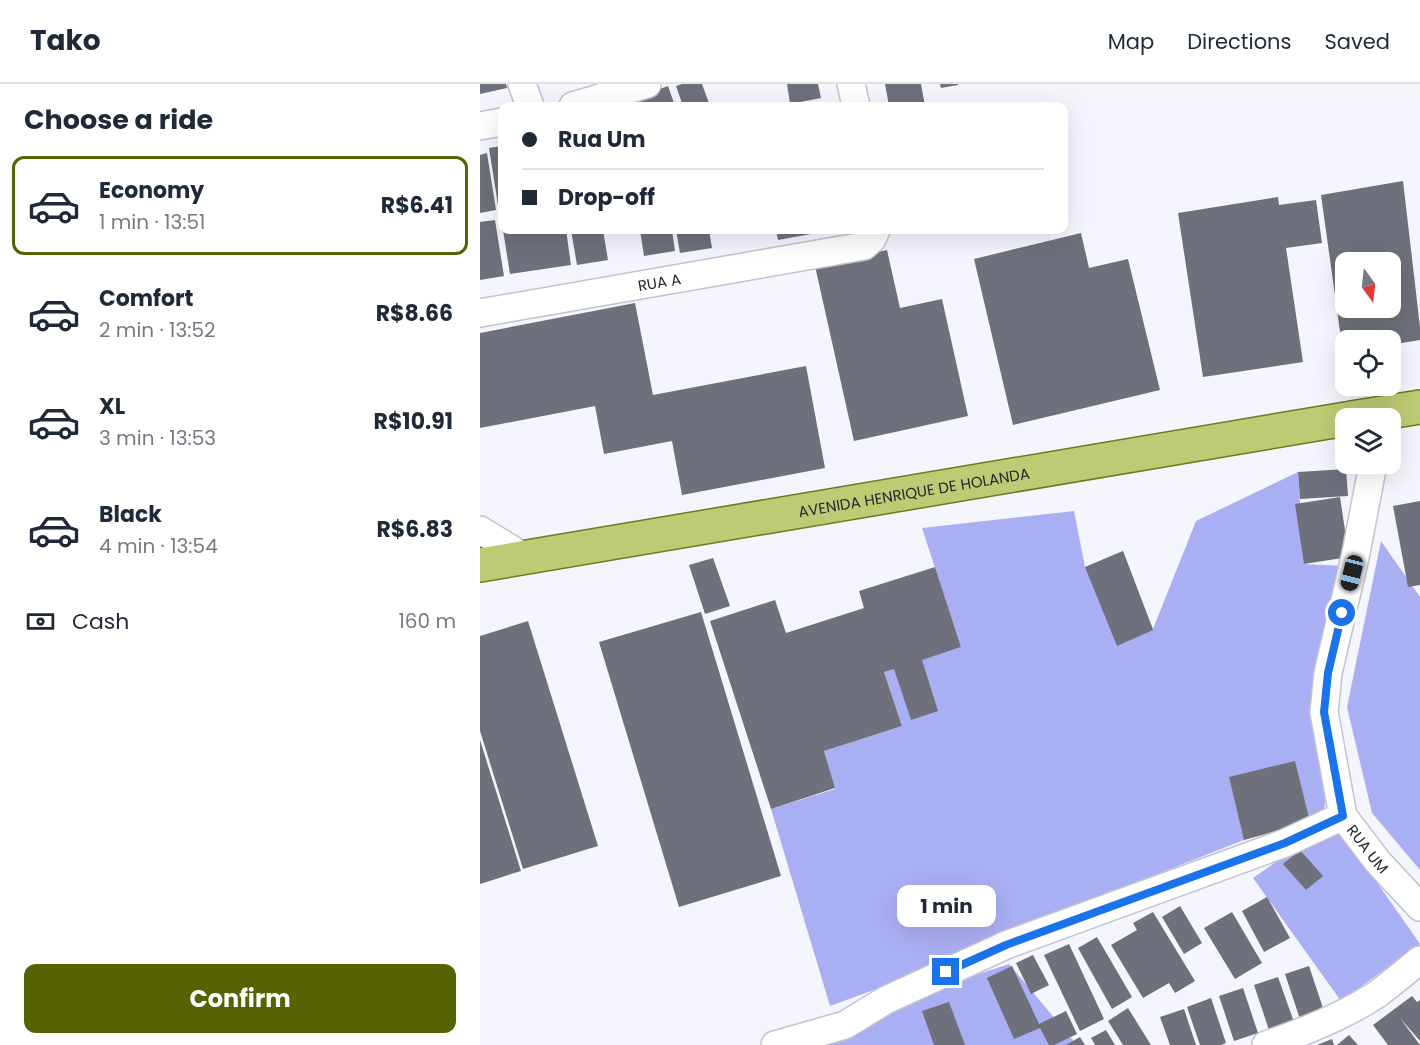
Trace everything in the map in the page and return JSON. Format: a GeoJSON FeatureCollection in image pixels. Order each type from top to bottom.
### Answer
{"type":"FeatureCollection","features":[{"type":"Feature","properties":{"kind":"main road"},"geometry":{"type":"LineString","coordinates":[[1401,412],[1420,407]]}},
{"type":"Feature","properties":{"kind":"main road","name":"AVENIDA HENRIQUE DE HOLANDA"},"geometry":{"type":"LineString","coordinates":[[480,565],[1335,421]]}},
{"type":"Feature","properties":{"kind":"street"},"geometry":{"type":"LineString","coordinates":[[522,84],[529,102]]}},
{"type":"Feature","properties":{"kind":"street"},"geometry":{"type":"LineString","coordinates":[[586,102],[647,84]]}},
{"type":"Feature","properties":{"kind":"street"},"geometry":{"type":"LineString","coordinates":[[851,84],[855,102]]}},
{"type":"Feature","properties":{"kind":"street"},"geometry":{"type":"LineString","coordinates":[[480,126],[498,123]]}},
{"type":"Feature","properties":{"kind":"street","name":"RUA A"},"geometry":{"type":"LineString","coordinates":[[480,313],[864,246],[874,234]]}},
{"type":"Feature","properties":{"kind":"street","name":"RUA UM"},"geometry":{"type":"LineString","coordinates":[[1372,474],[1328,673],[1324,712],[1343,816],[1378,862],[1420,907]]}},
{"type":"Feature","properties":{"kind":"street"},"geometry":{"type":"LineString","coordinates":[[480,530],[524,557]]}},
{"type":"Feature","properties":{"kind":"street"},"geometry":{"type":"LineString","coordinates":[[775,1045],[852,1035],[886,1000],[1006,945],[1285,843],[1343,816]]}},
{"type":"Feature","properties":{"kind":"street"},"geometry":{"type":"LineString","coordinates":[[1266,1045],[1339,1016],[1377,994],[1420,960]]}},
{"type":"Feature","properties":{"kind":"shaded area"},"geometry":{"type":"Polygon","coordinates":[[[1298,472],[1304,564],[1345,566],[1324,813],[1244,840],[1086,902],[942,965],[830,1006],[771,809],[835,789],[824,751],[902,726],[884,672],[961,647],[922,528],[1074,511],[1085,567],[1123,551],[1153,629],[1196,521],[1298,472]]]}},
{"type":"Feature","properties":{"kind":"shaded area"},"geometry":{"type":"Polygon","coordinates":[[[1381,541],[1420,597],[1420,870],[1372,813],[1347,707],[1381,541]]]}},
{"type":"Feature","properties":{"kind":"shaded area"},"geometry":{"type":"Polygon","coordinates":[[[1334,821],[1420,944],[1341,1001],[1253,878],[1334,821]]]}},
{"type":"Feature","properties":{"kind":"shaded area"},"geometry":{"type":"Polygon","coordinates":[[[1009,964],[1077,1045],[763,1045],[1009,964]]]}},
{"type":"Feature","properties":{"kind":"building"},"geometry":{"type":"Polygon","coordinates":[[[480,84],[506,84],[507,88],[480,94],[480,84]]]}},
{"type":"Feature","properties":{"kind":"building"},"geometry":{"type":"Polygon","coordinates":[[[702,84],[709,102],[682,102],[676,86],[702,84]]]}},
{"type":"Feature","properties":{"kind":"building"},"geometry":{"type":"Polygon","coordinates":[[[787,84],[818,84],[821,98],[790,102],[787,84]]]}},
{"type":"Feature","properties":{"kind":"building"},"geometry":{"type":"Polygon","coordinates":[[[885,84],[921,84],[924,102],[888,102],[885,84]]]}},
{"type":"Feature","properties":{"kind":"building"},"geometry":{"type":"Polygon","coordinates":[[[940,84],[958,84],[958,85],[941,88],[940,84]]]}},
{"type":"Feature","properties":{"kind":"building"},"geometry":{"type":"Polygon","coordinates":[[[668,86],[674,102],[636,102],[634,98],[668,86]]]}},
{"type":"Feature","properties":{"kind":"building"},"geometry":{"type":"Polygon","coordinates":[[[498,147],[498,205],[489,148],[498,147]]]}},
{"type":"Feature","properties":{"kind":"building"},"geometry":{"type":"Polygon","coordinates":[[[487,153],[496,210],[480,213],[480,155],[487,153]]]}},
{"type":"Feature","properties":{"kind":"building"},"geometry":{"type":"Polygon","coordinates":[[[1403,181],[1420,340],[1401,343],[1401,330],[1340,330],[1338,318],[1401,318],[1401,252],[1335,252],[1335,296],[1321,195],[1403,181]]]}},
{"type":"Feature","properties":{"kind":"building"},"geometry":{"type":"Polygon","coordinates":[[[1278,197],[1279,205],[1316,200],[1322,243],[1286,248],[1303,362],[1203,377],[1178,213],[1278,197]]]}},
{"type":"Feature","properties":{"kind":"building"},"geometry":{"type":"Polygon","coordinates":[[[495,220],[504,276],[480,280],[480,222],[495,220]]]}},
{"type":"Feature","properties":{"kind":"building"},"geometry":{"type":"Polygon","coordinates":[[[1081,233],[1089,268],[1128,259],[1160,390],[1013,425],[974,259],[1081,233]]]}},
{"type":"Feature","properties":{"kind":"building"},"geometry":{"type":"Polygon","coordinates":[[[504,234],[567,234],[571,265],[510,274],[504,234]]]}},
{"type":"Feature","properties":{"kind":"building"},"geometry":{"type":"Polygon","coordinates":[[[572,234],[604,234],[608,260],[577,265],[572,234]]]}},
{"type":"Feature","properties":{"kind":"building"},"geometry":{"type":"Polygon","coordinates":[[[641,234],[673,234],[675,251],[644,256],[641,234]]]}},
{"type":"Feature","properties":{"kind":"building"},"geometry":{"type":"Polygon","coordinates":[[[677,234],[710,234],[712,248],[680,253],[677,234]]]}},
{"type":"Feature","properties":{"kind":"building"},"geometry":{"type":"Polygon","coordinates":[[[777,234],[811,234],[778,240],[777,234]]]}},
{"type":"Feature","properties":{"kind":"building"},"geometry":{"type":"Polygon","coordinates":[[[887,250],[900,308],[942,299],[968,416],[854,441],[815,266],[887,250]]]}},
{"type":"Feature","properties":{"kind":"building"},"geometry":{"type":"Polygon","coordinates":[[[635,303],[653,395],[806,366],[825,468],[682,495],[672,441],[604,454],[595,406],[480,428],[480,333],[635,303]]]}},
{"type":"Feature","properties":{"kind":"building"},"geometry":{"type":"Polygon","coordinates":[[[1335,470],[1335,474],[1346,474],[1348,496],[1300,499],[1298,472],[1335,470]]]}},
{"type":"Feature","properties":{"kind":"building"},"geometry":{"type":"Polygon","coordinates":[[[1340,497],[1349,557],[1304,564],[1295,504],[1340,497]]]}},
{"type":"Feature","properties":{"kind":"building"},"geometry":{"type":"Polygon","coordinates":[[[1420,501],[1420,585],[1408,587],[1393,506],[1420,501]]]}},
{"type":"Feature","properties":{"kind":"building"},"geometry":{"type":"Polygon","coordinates":[[[1123,551],[1153,630],[1117,646],[1085,567],[1123,551]]]}},
{"type":"Feature","properties":{"kind":"building"},"geometry":{"type":"Polygon","coordinates":[[[713,558],[730,606],[705,614],[689,565],[713,558]]]}},
{"type":"Feature","properties":{"kind":"building"},"geometry":{"type":"Polygon","coordinates":[[[935,567],[961,647],[922,660],[938,711],[911,720],[894,669],[884,672],[902,726],[824,751],[835,788],[771,809],[710,621],[775,600],[786,633],[864,608],[859,591],[935,567]]]}},
{"type":"Feature","properties":{"kind":"building"},"geometry":{"type":"Polygon","coordinates":[[[701,612],[781,876],[679,907],[599,642],[701,612]]]}},
{"type":"Feature","properties":{"kind":"building"},"geometry":{"type":"Polygon","coordinates":[[[528,621],[598,846],[523,869],[480,731],[480,636],[528,621]]]}},
{"type":"Feature","properties":{"kind":"building"},"geometry":{"type":"Polygon","coordinates":[[[480,740],[521,871],[480,884],[480,740]]]}},
{"type":"Feature","properties":{"kind":"building"},"geometry":{"type":"Polygon","coordinates":[[[1295,761],[1310,822],[1244,840],[1229,777],[1295,761]]]}},
{"type":"Feature","properties":{"kind":"building"},"geometry":{"type":"Polygon","coordinates":[[[1300,850],[1323,876],[1306,890],[1283,864],[1300,850]]]}},
{"type":"Feature","properties":{"kind":"building"},"geometry":{"type":"Polygon","coordinates":[[[1267,897],[1290,938],[1264,952],[1242,911],[1267,897]]]}},
{"type":"Feature","properties":{"kind":"building"},"geometry":{"type":"Polygon","coordinates":[[[1180,906],[1202,943],[1184,954],[1162,917],[1180,906]]]}},
{"type":"Feature","properties":{"kind":"building"},"geometry":{"type":"Polygon","coordinates":[[[1153,912],[1195,981],[1175,993],[1169,983],[1143,998],[1111,945],[1137,930],[1133,923],[1153,912]]]}},
{"type":"Feature","properties":{"kind":"building"},"geometry":{"type":"Polygon","coordinates":[[[1232,912],[1262,963],[1235,979],[1204,928],[1232,912]]]}},
{"type":"Feature","properties":{"kind":"building"},"geometry":{"type":"Polygon","coordinates":[[[1097,937],[1132,997],[1112,1009],[1078,948],[1097,937]]]}},
{"type":"Feature","properties":{"kind":"building"},"geometry":{"type":"Polygon","coordinates":[[[1069,944],[1104,1019],[1080,1031],[1044,955],[1069,944]]]}},
{"type":"Feature","properties":{"kind":"building"},"geometry":{"type":"Polygon","coordinates":[[[1033,955],[1049,985],[1031,994],[1016,963],[1033,955]]]}},
{"type":"Feature","properties":{"kind":"building"},"geometry":{"type":"Polygon","coordinates":[[[1012,966],[1039,1024],[1066,1011],[1077,1034],[1054,1045],[1049,1045],[1040,1028],[1014,1039],[987,978],[1012,966]]]}},
{"type":"Feature","properties":{"kind":"building"},"geometry":{"type":"Polygon","coordinates":[[[1309,966],[1324,1011],[1300,1019],[1285,974],[1309,966]]]}},
{"type":"Feature","properties":{"kind":"building"},"geometry":{"type":"Polygon","coordinates":[[[1278,977],[1294,1022],[1269,1030],[1254,985],[1278,977]]]}},
{"type":"Feature","properties":{"kind":"building"},"geometry":{"type":"Polygon","coordinates":[[[1243,988],[1258,1033],[1234,1041],[1219,996],[1243,988]]]}},
{"type":"Feature","properties":{"kind":"building"},"geometry":{"type":"Polygon","coordinates":[[[1412,996],[1417,1002],[1420,1000],[1420,1041],[1400,1018],[1420,1045],[1388,1045],[1373,1025],[1412,996]]]}},
{"type":"Feature","properties":{"kind":"building"},"geometry":{"type":"Polygon","coordinates":[[[1211,998],[1226,1043],[1200,1045],[1187,1007],[1211,998]]]}},
{"type":"Feature","properties":{"kind":"building"},"geometry":{"type":"Polygon","coordinates":[[[949,1002],[965,1045],[934,1045],[922,1011],[949,1002]]]}},
{"type":"Feature","properties":{"kind":"building"},"geometry":{"type":"Polygon","coordinates":[[[1128,1008],[1151,1045],[1123,1045],[1108,1021],[1128,1008]]]}},
{"type":"Feature","properties":{"kind":"building"},"geometry":{"type":"Polygon","coordinates":[[[1184,1009],[1196,1045],[1170,1045],[1160,1017],[1184,1009]]]}},
{"type":"Feature","properties":{"kind":"building"},"geometry":{"type":"Polygon","coordinates":[[[1106,1030],[1115,1045],[1095,1045],[1091,1038],[1106,1030]]]}},
{"type":"Feature","properties":{"kind":"building"},"geometry":{"type":"Polygon","coordinates":[[[1349,1035],[1358,1045],[1337,1045],[1349,1035]]]}},
{"type":"Feature","properties":{"kind":"building"},"geometry":{"type":"Polygon","coordinates":[[[1080,1037],[1085,1045],[1066,1045],[1080,1037]]]}},
{"type":"Feature","properties":{"kind":"building"},"geometry":{"type":"Polygon","coordinates":[[[1332,1039],[1334,1045],[1317,1045],[1332,1039]]]}},
{"type":"Feature","properties":{"kind":"route"},"geometry":{"type":"LineString","coordinates":[[946,972],[1006,945],[1285,843],[1343,816],[1324,712],[1328,673],[1342,613]]}}]}
